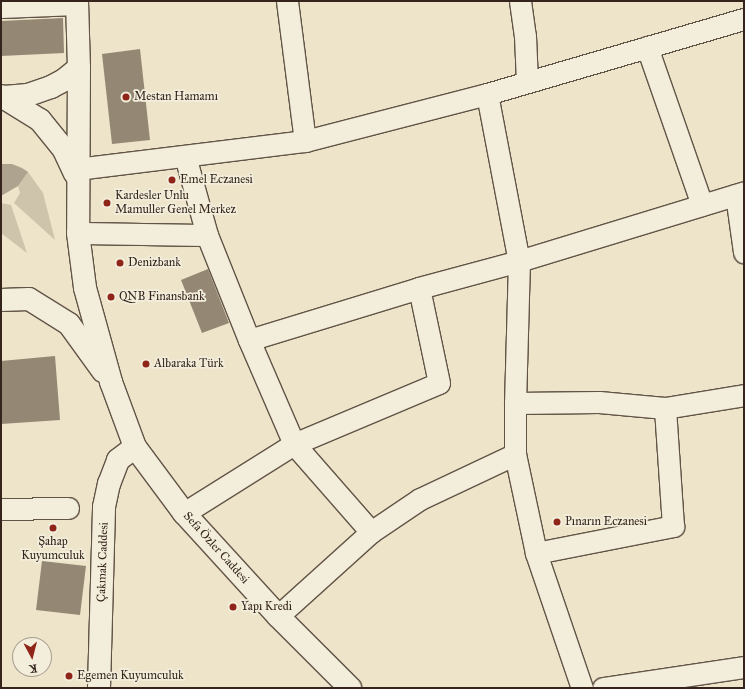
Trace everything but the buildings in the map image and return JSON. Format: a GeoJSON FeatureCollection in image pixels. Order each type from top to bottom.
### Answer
{"type":"FeatureCollection","features":[{"type":"Feature","properties":{"kind":"main road"},"geometry":{"type":"LineString","coordinates":[[77,3],[79,68],[77,175],[78,233],[85,288],[111,382]]}},
{"type":"Feature","properties":{"kind":"main road"},"geometry":{"type":"LineString","coordinates":[[2,97],[28,95],[51,87],[64,80],[79,68]]}},
{"type":"Feature","properties":{"kind":"main road"},"geometry":{"type":"LineString","coordinates":[[2,97],[40,120],[52,133],[64,150],[77,175]]}},
{"type":"Feature","properties":{"kind":"main road"},"geometry":{"type":"LineString","coordinates":[[1,300],[29,299],[69,324],[111,382]]}},
{"type":"Feature","properties":{"kind":"main road","name":"Sefa Özler Caddesi"},"geometry":{"type":"LineString","coordinates":[[111,382],[135,447],[184,514],[278,616],[350,688]]}},
{"type":"Feature","properties":{"kind":"main road","name":"Çakmak Caddesi"},"geometry":{"type":"LineString","coordinates":[[99,688],[104,507],[109,484],[118,460],[135,447]]}},
{"type":"Feature","properties":{"kind":"street"},"geometry":{"type":"LineString","coordinates":[[287,1],[305,141]]}},
{"type":"Feature","properties":{"kind":"street"},"geometry":{"type":"LineString","coordinates":[[520,1],[525,36],[527,82]]}},
{"type":"Feature","properties":{"kind":"street"},"geometry":{"type":"LineString","coordinates":[[1,7],[77,3]]}},
{"type":"Feature","properties":{"kind":"street"},"geometry":{"type":"LineString","coordinates":[[77,175],[185,156],[305,141],[487,94],[744,19]]}},
{"type":"Feature","properties":{"kind":"street"},"geometry":{"type":"LineString","coordinates":[[648,47],[702,205]]}},
{"type":"Feature","properties":{"kind":"street"},"geometry":{"type":"LineString","coordinates":[[487,94],[519,261],[515,454],[536,553],[582,688]]}},
{"type":"Feature","properties":{"kind":"street"},"geometry":{"type":"LineString","coordinates":[[185,156],[207,235],[249,340],[294,444],[370,532]]}},
{"type":"Feature","properties":{"kind":"street"},"geometry":{"type":"LineString","coordinates":[[249,340],[420,288],[519,261],[740,193],[744,248]]}},
{"type":"Feature","properties":{"kind":"street"},"geometry":{"type":"LineString","coordinates":[[78,233],[207,235]]}},
{"type":"Feature","properties":{"kind":"street"},"geometry":{"type":"LineString","coordinates":[[184,514],[294,444],[439,383],[420,288]]}},
{"type":"Feature","properties":{"kind":"street"},"geometry":{"type":"LineString","coordinates":[[515,403],[599,402],[665,408],[744,395]]}},
{"type":"Feature","properties":{"kind":"street"},"geometry":{"type":"LineString","coordinates":[[536,553],[673,526],[665,408]]}},
{"type":"Feature","properties":{"kind":"street"},"geometry":{"type":"LineString","coordinates":[[278,616],[370,532],[420,499],[515,454]]}},
{"type":"Feature","properties":{"kind":"street"},"geometry":{"type":"LineString","coordinates":[[1,509],[68,508]]}},
{"type":"Feature","properties":{"kind":"street"},"geometry":{"type":"LineString","coordinates":[[603,688],[744,667]]}},
{"type":"Feature","properties":{"kind":"shaded area"},"geometry":{"type":"Polygon","coordinates":[[[1,164],[12,164],[28,172],[18,186],[1,196],[1,164]]]}},
{"type":"Feature","properties":{"kind":"shaded area"},"geometry":{"type":"Polygon","coordinates":[[[28,172],[43,193],[55,240],[14,203],[20,193],[18,186],[28,172]]]}},
{"type":"Feature","properties":{"kind":"shaded area"},"geometry":{"type":"Polygon","coordinates":[[[1,203],[11,205],[27,253],[1,233],[1,203]]]}},
{"type":"Feature","properties":{"kind":"place","name":"Mestan Hamamı"},"geometry":{"type":"Point","coordinates":[126,97]}},
{"type":"Feature","properties":{"kind":"place","name":"Emel Eczanesi"},"geometry":{"type":"Point","coordinates":[172,180]}},
{"type":"Feature","properties":{"kind":"place","name":"Kardesler Unlu Mamuller Genel Merkez"},"geometry":{"type":"Point","coordinates":[107,203]}},
{"type":"Feature","properties":{"kind":"place","name":"Denizbank"},"geometry":{"type":"Point","coordinates":[120,263]}},
{"type":"Feature","properties":{"kind":"place","name":"QNB Finansbank"},"geometry":{"type":"Point","coordinates":[111,297]}},
{"type":"Feature","properties":{"kind":"place","name":"Albaraka Türk"},"geometry":{"type":"Point","coordinates":[146,364]}},
{"type":"Feature","properties":{"kind":"place","name":"Pınarın Eczanesi"},"geometry":{"type":"Point","coordinates":[557,522]}},
{"type":"Feature","properties":{"kind":"place","name":"Şahap Kuyumculuk"},"geometry":{"type":"Point","coordinates":[53,528]}},
{"type":"Feature","properties":{"kind":"place","name":"Yapı Kredi"},"geometry":{"type":"Point","coordinates":[233,607]}},
{"type":"Feature","properties":{"kind":"place","name":"Egemen Kuyumculuk"},"geometry":{"type":"Point","coordinates":[69,676]}}]}
